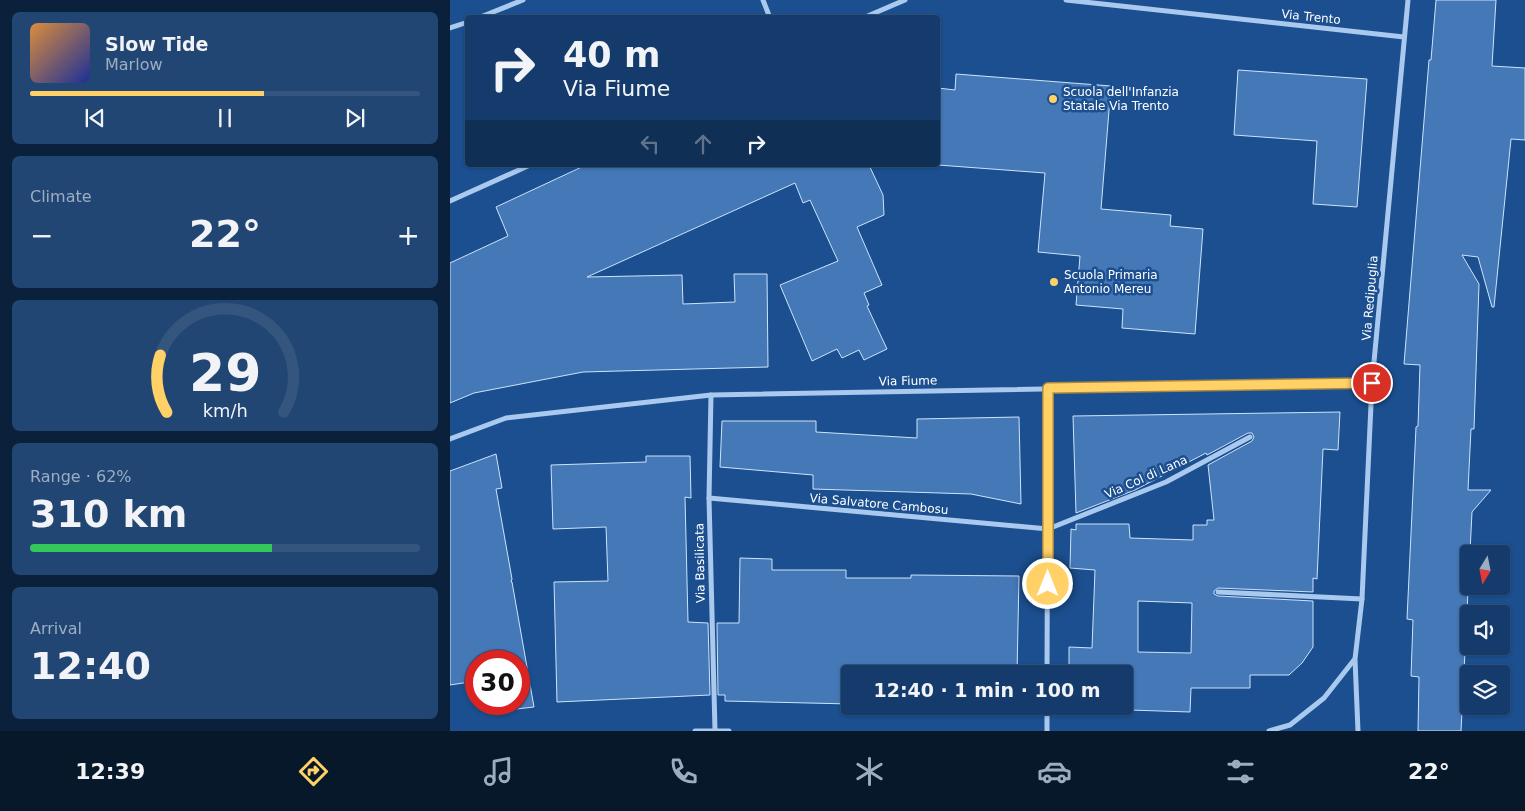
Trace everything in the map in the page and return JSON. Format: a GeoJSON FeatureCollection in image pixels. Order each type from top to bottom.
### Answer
{"type":"FeatureCollection","features":[{"type":"Feature","properties":{"kind":"street"},"geometry":{"type":"LineString","coordinates":[[486,15],[523,0]]}},
{"type":"Feature","properties":{"kind":"street"},"geometry":{"type":"LineString","coordinates":[[763,0],[769,15]]}},
{"type":"Feature","properties":{"kind":"street"},"geometry":{"type":"LineString","coordinates":[[870,15],[905,0]]}},
{"type":"Feature","properties":{"kind":"street","name":"Via Trento"},"geometry":{"type":"LineString","coordinates":[[1066,0],[1404,37]]}},
{"type":"Feature","properties":{"kind":"street","name":"Via Redipuglia"},"geometry":{"type":"LineString","coordinates":[[1358,731],[1355,659],[1362,599],[1372,383],[1408,0]]}},
{"type":"Feature","properties":{"kind":"street"},"geometry":{"type":"LineString","coordinates":[[450,28],[465,23]]}},
{"type":"Feature","properties":{"kind":"street"},"geometry":{"type":"LineString","coordinates":[[450,201],[526,167]]}},
{"type":"Feature","properties":{"kind":"street","name":"Via Fiume"},"geometry":{"type":"LineString","coordinates":[[450,439],[506,418],[711,396],[1372,383]]}},
{"type":"Feature","properties":{"kind":"street"},"geometry":{"type":"LineString","coordinates":[[1047,665],[1048,388]]}},
{"type":"Feature","properties":{"kind":"street","name":"Via Basilicata"},"geometry":{"type":"LineString","coordinates":[[711,396],[709,498],[715,730]]}},
{"type":"Feature","properties":{"kind":"street","name":"Via Col di Lana"},"geometry":{"type":"LineString","coordinates":[[1048,530],[1166,482],[1250,437]]}},
{"type":"Feature","properties":{"kind":"street","name":"Via Salvatore Cambosu"},"geometry":{"type":"LineString","coordinates":[[709,498],[1048,530]]}},
{"type":"Feature","properties":{"kind":"street"},"geometry":{"type":"LineString","coordinates":[[1218,592],[1362,599]]}},
{"type":"Feature","properties":{"kind":"street"},"geometry":{"type":"LineString","coordinates":[[1269,731],[1290,725],[1324,698],[1355,659]]}},
{"type":"Feature","properties":{"kind":"street"},"geometry":{"type":"LineString","coordinates":[[1046,731],[1047,715]]}},
{"type":"Feature","properties":{"kind":"street"},"geometry":{"type":"LineString","coordinates":[[695,731],[729,731]]}},
{"type":"Feature","properties":{"kind":"building"},"geometry":{"type":"Polygon","coordinates":[[[1436,0],[1496,0],[1492,66],[1525,68],[1525,140],[1511,139],[1494,307],[1492,307],[1478,257],[1462,255],[1479,284],[1474,429],[1471,429],[1468,490],[1491,490],[1472,512],[1470,545],[1460,545],[1460,595],[1468,595],[1467,605],[1460,605],[1460,655],[1465,655],[1464,665],[1460,665],[1461,731],[1418,731],[1419,677],[1411,676],[1413,620],[1407,619],[1420,365],[1404,364],[1429,60],[1431,60],[1436,0]]]}},
{"type":"Feature","properties":{"kind":"building"},"geometry":{"type":"Polygon","coordinates":[[[1238,70],[1367,79],[1357,207],[1313,204],[1317,141],[1234,135],[1238,70]]]}},
{"type":"Feature","properties":{"kind":"building"},"geometry":{"type":"Polygon","coordinates":[[[956,74],[1111,86],[1101,209],[1171,215],[1170,226],[1203,229],[1195,334],[1122,328],[1123,309],[1076,305],[1080,256],[1038,252],[1045,173],[940,165],[940,88],[955,90],[956,74]]]}},
{"type":"Feature","properties":{"kind":"building"},"geometry":{"type":"Polygon","coordinates":[[[582,167],[870,167],[883,195],[884,215],[857,227],[882,285],[864,293],[869,305],[867,306],[887,349],[864,360],[859,350],[842,358],[837,349],[812,361],[780,285],[838,261],[810,200],[803,203],[795,183],[587,277],[682,275],[683,304],[735,302],[734,274],[767,274],[768,367],[583,372],[474,393],[450,403],[450,263],[508,236],[496,207],[582,167]]]}},
{"type":"Feature","properties":{"kind":"building"},"geometry":{"type":"Polygon","coordinates":[[[1340,412],[1338,450],[1323,449],[1317,579],[1313,578],[1313,592],[1218,588],[1214,591],[1214,594],[1218,596],[1313,601],[1313,647],[1302,663],[1289,675],[1250,675],[1250,688],[1191,688],[1190,712],[1133,710],[1133,665],[1069,665],[1069,647],[1092,648],[1095,570],[1070,568],[1071,529],[1076,530],[1076,524],[1129,524],[1130,538],[1193,540],[1193,525],[1207,525],[1207,520],[1214,520],[1208,465],[1252,441],[1254,437],[1252,433],[1248,433],[1207,455],[1206,453],[1135,490],[1076,513],[1073,416],[1340,412]],[[1138,601],[1138,652],[1191,653],[1192,603],[1138,601]]]}},
{"type":"Feature","properties":{"kind":"building"},"geometry":{"type":"Polygon","coordinates":[[[1019,417],[1021,504],[971,494],[813,489],[813,475],[720,467],[722,421],[816,421],[816,432],[917,438],[917,419],[1019,417]]]}},
{"type":"Feature","properties":{"kind":"building"},"geometry":{"type":"Polygon","coordinates":[[[496,454],[502,488],[496,489],[524,650],[465,650],[465,683],[450,685],[450,471],[496,454]]]}},
{"type":"Feature","properties":{"kind":"building"},"geometry":{"type":"Polygon","coordinates":[[[646,456],[690,456],[691,498],[685,497],[688,622],[708,623],[710,695],[557,702],[554,582],[608,581],[606,527],[553,529],[551,465],[646,462],[646,456]]]}},
{"type":"Feature","properties":{"kind":"building"},"geometry":{"type":"Polygon","coordinates":[[[740,558],[772,559],[772,570],[846,570],[846,578],[911,578],[911,575],[1019,576],[1017,665],[841,665],[841,704],[725,701],[725,695],[718,695],[717,623],[739,623],[740,558]]]}},
{"type":"Feature","properties":{"kind":"building"},"geometry":{"type":"Polygon","coordinates":[[[530,684],[534,707],[530,707],[530,684]]]}},
{"type":"Feature","properties":{"kind":"place","name":"Scuola dell'Infanzia Statale Via Trento"},"geometry":{"type":"Point","coordinates":[1053,99]}},
{"type":"Feature","properties":{"kind":"place","name":"Scuola Primaria Antonio Mereu"},"geometry":{"type":"Point","coordinates":[1054,282]}},
{"type":"Feature","properties":{"kind":"route"},"geometry":{"type":"LineString","coordinates":[[1048,584],[1048,388],[1372,383]]}}]}
